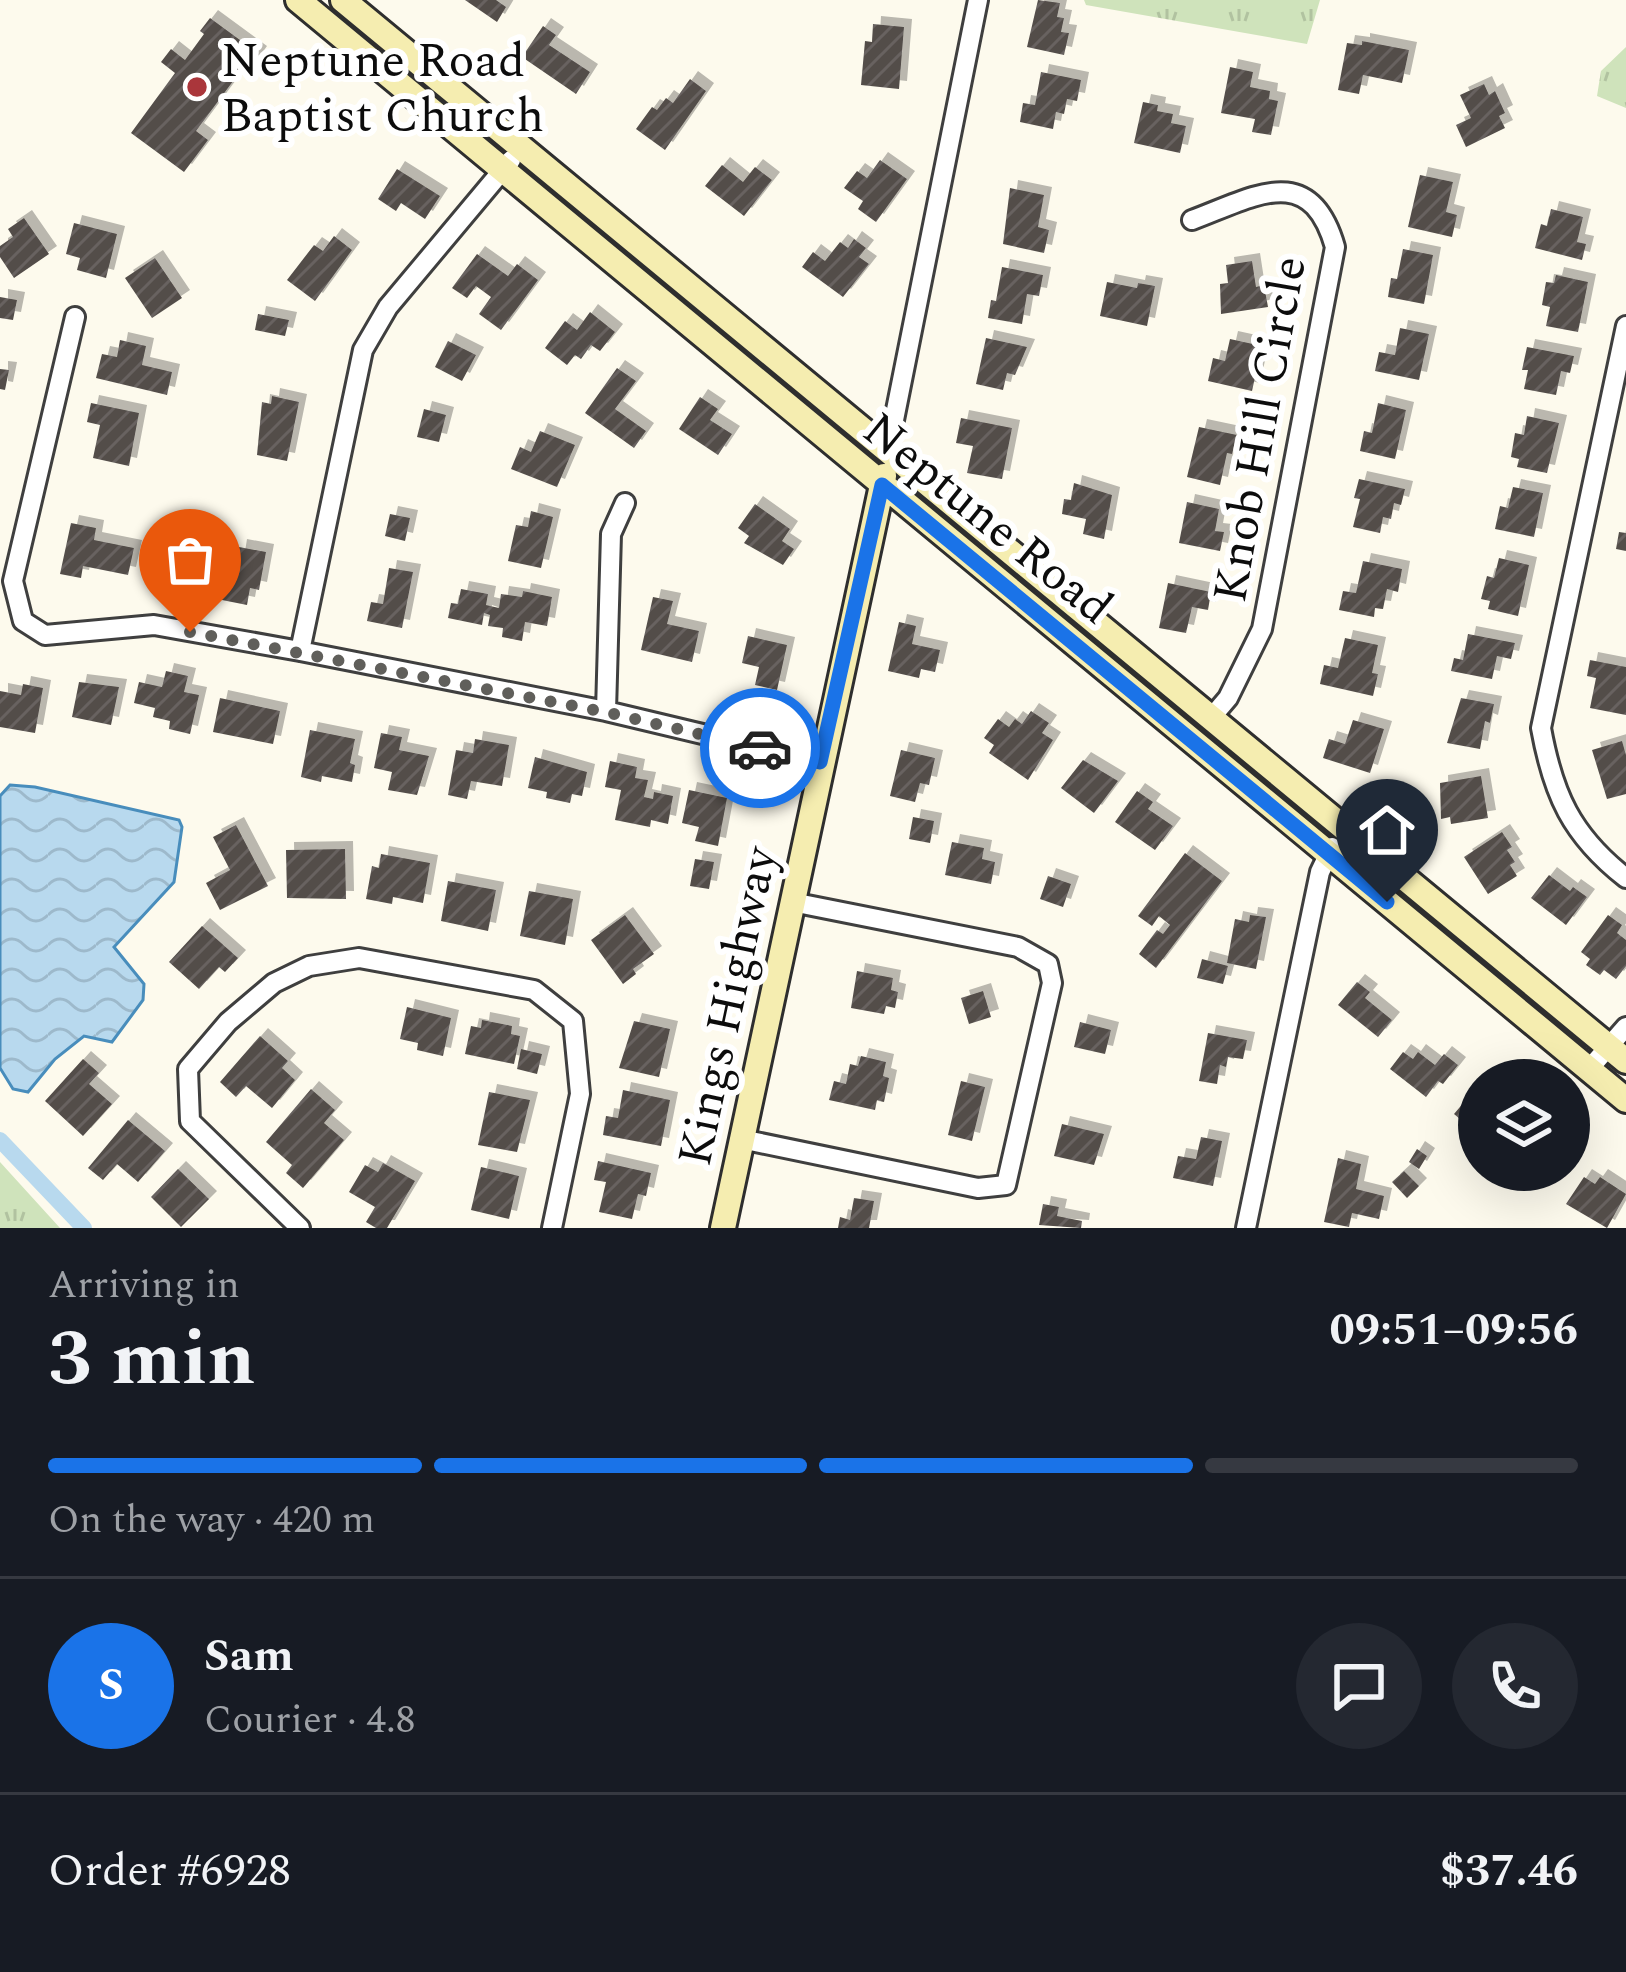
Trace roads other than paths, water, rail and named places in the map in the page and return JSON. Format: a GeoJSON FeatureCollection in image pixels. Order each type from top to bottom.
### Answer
{"type":"FeatureCollection","features":[{"type":"Feature","properties":{"kind":"main road","name":"Neptune Road"},"geometry":{"type":"LineString","coordinates":[[298,0],[1576,1059]]}},
{"type":"Feature","properties":{"kind":"main road","name":"Neptune Road"},"geometry":{"type":"LineString","coordinates":[[344,0],[1342,828],[1621,1045]]}},
{"type":"Feature","properties":{"kind":"main road","name":"Kings Highway"},"geometry":{"type":"LineString","coordinates":[[723,1228],[888,450]]}},
{"type":"Feature","properties":{"kind":"main road","name":"Neptune Road"},"geometry":{"type":"LineString","coordinates":[[1590,1071],[1622,1089]]}},
{"type":"Feature","properties":{"kind":"street"},"geometry":{"type":"LineString","coordinates":[[888,450],[978,0]]}},
{"type":"Feature","properties":{"kind":"street"},"geometry":{"type":"LineString","coordinates":[[300,651],[363,350],[388,308],[522,147]]}},
{"type":"Feature","properties":{"kind":"street","name":"Knob Hill Circle"},"geometry":{"type":"LineString","coordinates":[[1192,220],[1266,192],[1293,191],[1326,215],[1335,247],[1262,629],[1228,698],[1211,718]]}},
{"type":"Feature","properties":{"kind":"street"},"geometry":{"type":"LineString","coordinates":[[75,317],[13,581],[23,621],[45,635],[154,625],[605,712],[820,762]]}},
{"type":"Feature","properties":{"kind":"street"},"geometry":{"type":"LineString","coordinates":[[1626,326],[1541,728],[1550,778],[1574,828],[1626,878]]}},
{"type":"Feature","properties":{"kind":"street"},"geometry":{"type":"LineString","coordinates":[[605,712],[611,534],[625,503]]}},
{"type":"Feature","properties":{"kind":"street"},"geometry":{"type":"LineString","coordinates":[[1246,1228],[1320,872],[1342,828]]}},
{"type":"Feature","properties":{"kind":"street"},"geometry":{"type":"LineString","coordinates":[[741,1139],[978,1188],[1006,1185],[1052,983],[1048,964],[1018,947],[792,902]]}},
{"type":"Feature","properties":{"kind":"street"},"geometry":{"type":"LineString","coordinates":[[300,1228],[190,1120],[188,1069],[228,1022],[274,983],[309,966],[358,958],[534,990],[573,1021],[580,1094],[552,1228]]}},
{"type":"Feature","properties":{"kind":"street"},"geometry":{"type":"LineString","coordinates":[[1590,1069],[1621,1045]]}},
{"type":"Feature","properties":{"kind":"water"},"geometry":{"type":"Polygon","coordinates":[[[10,785],[179,820],[182,827],[174,882],[114,947],[144,984],[143,1000],[112,1042],[84,1036],[55,1059],[28,1092],[13,1089],[0,1068],[0,796],[10,785]]]}},
{"type":"Feature","properties":{"kind":"waterway"},"geometry":{"type":"LineString","coordinates":[[0,1140],[84,1228]]}},
{"type":"Feature","properties":{"kind":"place","name":"Neptune Road Baptist Church"},"geometry":{"type":"Point","coordinates":[197,87]}}]}
